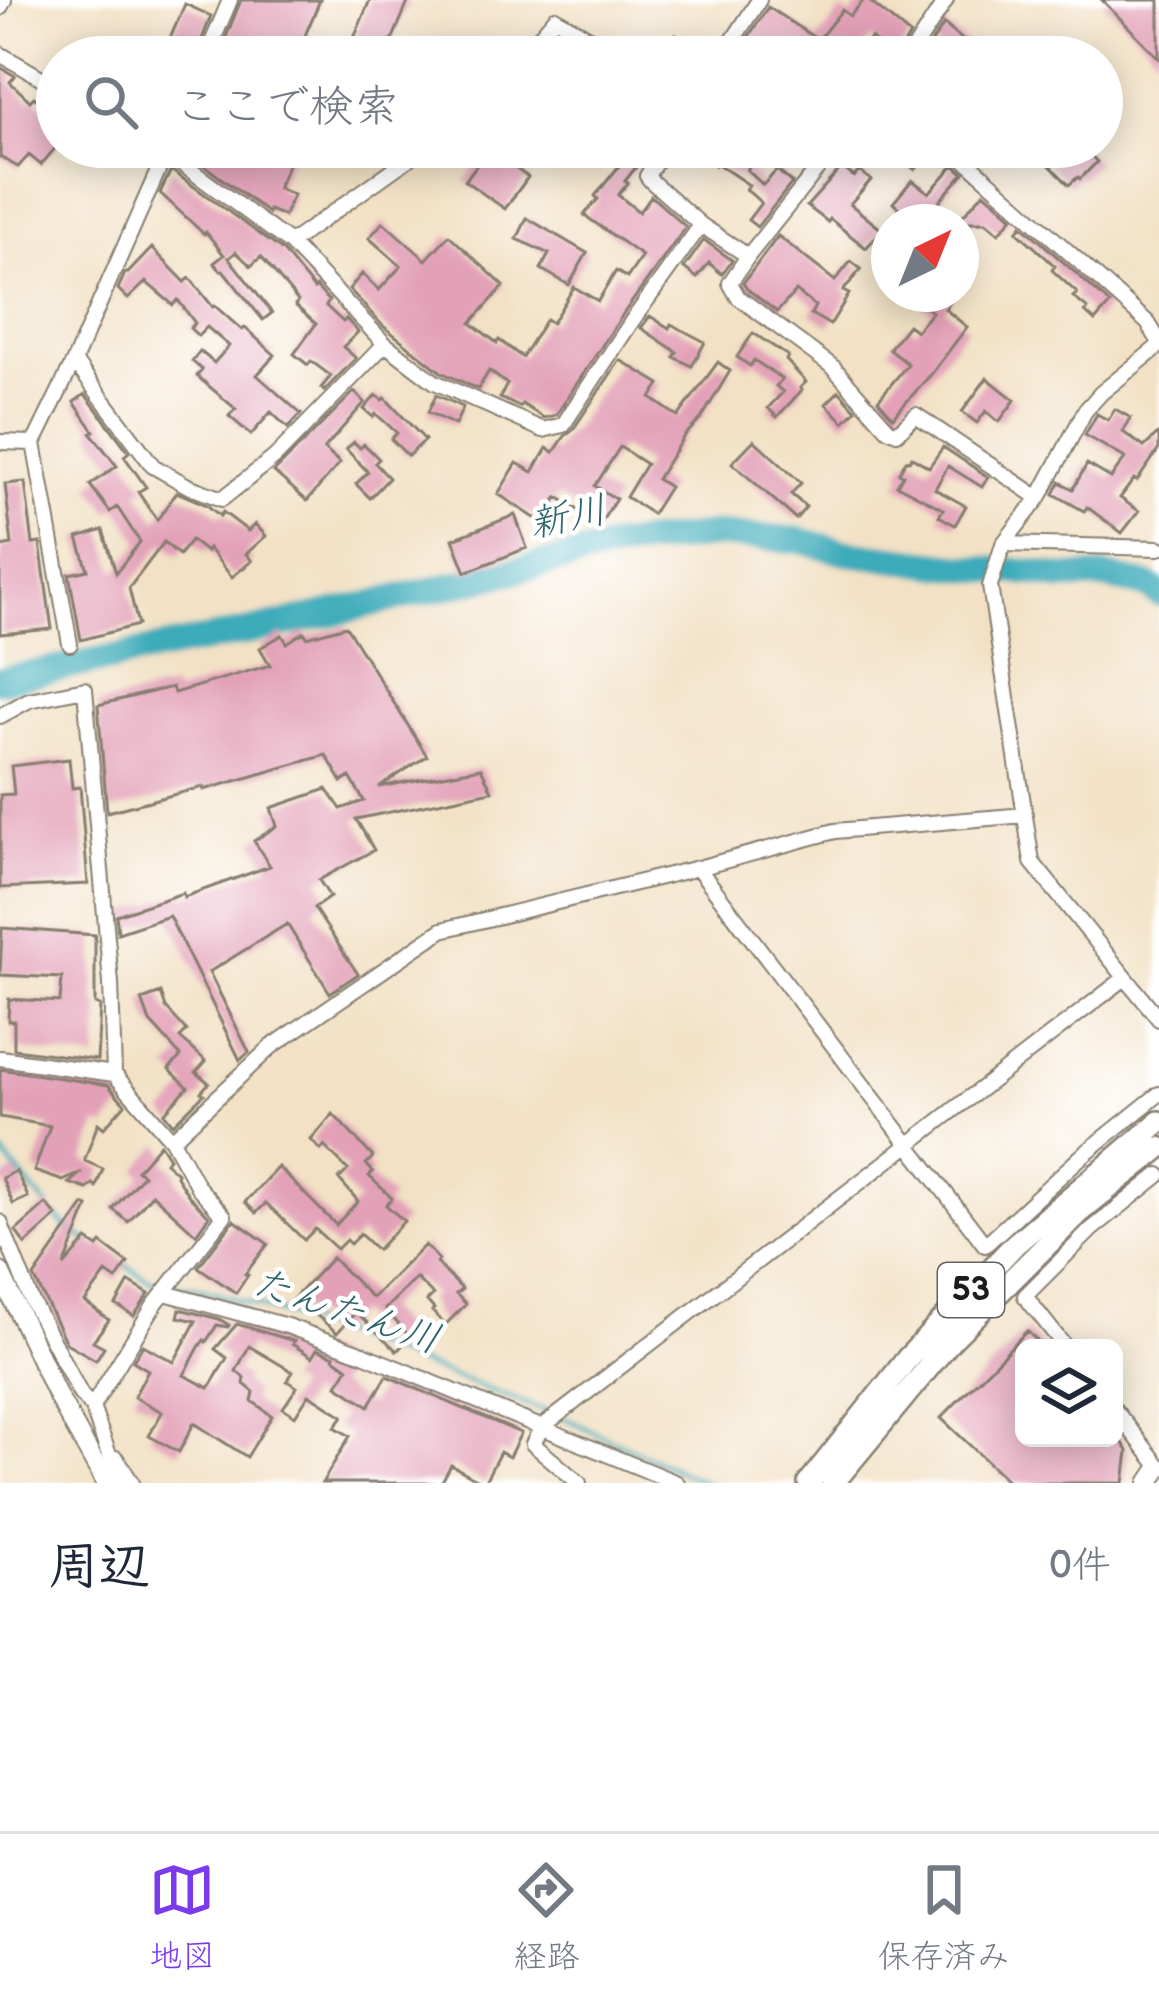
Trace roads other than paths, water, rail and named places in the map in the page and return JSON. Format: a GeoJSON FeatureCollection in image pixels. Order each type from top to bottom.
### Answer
{"type":"FeatureCollection","features":[{"type":"Feature","properties":{"kind":"main road","name":"53"},"geometry":{"type":"LineString","coordinates":[[808,1483],[907,1359],[1002,1258],[1159,1122]]}},
{"type":"Feature","properties":{"kind":"main road","name":"53"},"geometry":{"type":"LineString","coordinates":[[833,1483],[967,1323],[1086,1206],[1159,1148]]}},
{"type":"Feature","properties":{"kind":"street"},"geometry":{"type":"LineString","coordinates":[[215,36],[230,0]]}},
{"type":"Feature","properties":{"kind":"street"},"geometry":{"type":"LineString","coordinates":[[736,36],[759,0]]}},
{"type":"Feature","properties":{"kind":"street"},"geometry":{"type":"LineString","coordinates":[[923,36],[946,0]]}},
{"type":"Feature","properties":{"kind":"street"},"geometry":{"type":"LineString","coordinates":[[540,36],[556,18],[586,36]]}},
{"type":"Feature","properties":{"kind":"street"},"geometry":{"type":"LineString","coordinates":[[0,54],[36,75]]}},
{"type":"Feature","properties":{"kind":"street"},"geometry":{"type":"LineString","coordinates":[[70,644],[34,443],[74,362],[156,168]]}},
{"type":"Feature","properties":{"kind":"street"},"geometry":{"type":"LineString","coordinates":[[191,168],[290,243],[385,344],[435,382],[543,430],[563,425],[701,225]]}},
{"type":"Feature","properties":{"kind":"street"},"geometry":{"type":"LineString","coordinates":[[290,243],[395,168]]}},
{"type":"Feature","properties":{"kind":"street"},"geometry":{"type":"LineString","coordinates":[[652,168],[647,176],[701,225],[748,256]]}},
{"type":"Feature","properties":{"kind":"street"},"geometry":{"type":"LineString","coordinates":[[818,168],[730,283],[738,297],[833,367],[888,429],[897,434],[916,415],[1039,498]]}},
{"type":"Feature","properties":{"kind":"street"},"geometry":{"type":"LineString","coordinates":[[976,168],[1153,320],[1159,343],[1085,411],[1039,498],[1003,544],[990,586],[1032,862],[1159,1019]]}},
{"type":"Feature","properties":{"kind":"street"},"geometry":{"type":"LineString","coordinates":[[74,362],[153,466],[222,499],[275,457],[385,344]]}},
{"type":"Feature","properties":{"kind":"street"},"geometry":{"type":"LineString","coordinates":[[0,442],[34,443]]}},
{"type":"Feature","properties":{"kind":"street"},"geometry":{"type":"LineString","coordinates":[[1003,544],[1159,548]]}},
{"type":"Feature","properties":{"kind":"street"},"geometry":{"type":"LineString","coordinates":[[0,716],[29,700],[85,689],[111,983],[114,1074],[172,1140],[198,1186],[224,1216],[165,1293],[92,1407]]}},
{"type":"Feature","properties":{"kind":"street"},"geometry":{"type":"LineString","coordinates":[[172,1140],[271,1047],[442,930],[835,831],[1025,815]]}},
{"type":"Feature","properties":{"kind":"street"},"geometry":{"type":"LineString","coordinates":[[698,868],[985,1245],[1083,1155],[1159,1094]]}},
{"type":"Feature","properties":{"kind":"street"},"geometry":{"type":"LineString","coordinates":[[579,1483],[533,1444],[542,1427],[1125,978]]}},
{"type":"Feature","properties":{"kind":"street"},"geometry":{"type":"LineString","coordinates":[[0,1058],[114,1074]]}},
{"type":"Feature","properties":{"kind":"street"},"geometry":{"type":"LineString","coordinates":[[1059,1339],[1024,1296],[1092,1229],[1159,1175]]}},
{"type":"Feature","properties":{"kind":"street"},"geometry":{"type":"LineString","coordinates":[[0,1222],[32,1302],[92,1407],[118,1483]]}},
{"type":"Feature","properties":{"kind":"street"},"geometry":{"type":"LineString","coordinates":[[0,1272],[58,1397],[106,1483]]}},
{"type":"Feature","properties":{"kind":"street"},"geometry":{"type":"LineString","coordinates":[[165,1293],[286,1326],[363,1354],[677,1483]]}},
{"type":"Feature","properties":{"kind":"street"},"geometry":{"type":"LineString","coordinates":[[1123,1421],[1159,1467],[1148,1483]]}},
{"type":"Feature","properties":{"kind":"street"},"geometry":{"type":"LineString","coordinates":[[103,1439],[132,1483]]}},
{"type":"Feature","properties":{"kind":"waterway","name":"新川"},"geometry":{"type":"LineString","coordinates":[[0,680],[258,630],[622,546],[716,535],[799,540],[843,552],[1060,578],[1105,577],[1149,586],[1159,594]]}},
{"type":"Feature","properties":{"kind":"waterway","name":"たんたん川"},"geometry":{"type":"LineString","coordinates":[[0,1151],[48,1207]]}},
{"type":"Feature","properties":{"kind":"waterway","name":"たんたん川"},"geometry":{"type":"LineString","coordinates":[[56,1216],[89,1242]]}},
{"type":"Feature","properties":{"kind":"waterway","name":"たんたん川"},"geometry":{"type":"LineString","coordinates":[[124,1264],[155,1284],[196,1288],[298,1318],[553,1414]]}},
{"type":"Feature","properties":{"kind":"waterway","name":"たんたん川"},"geometry":{"type":"LineString","coordinates":[[564,1418],[706,1483]]}}]}
